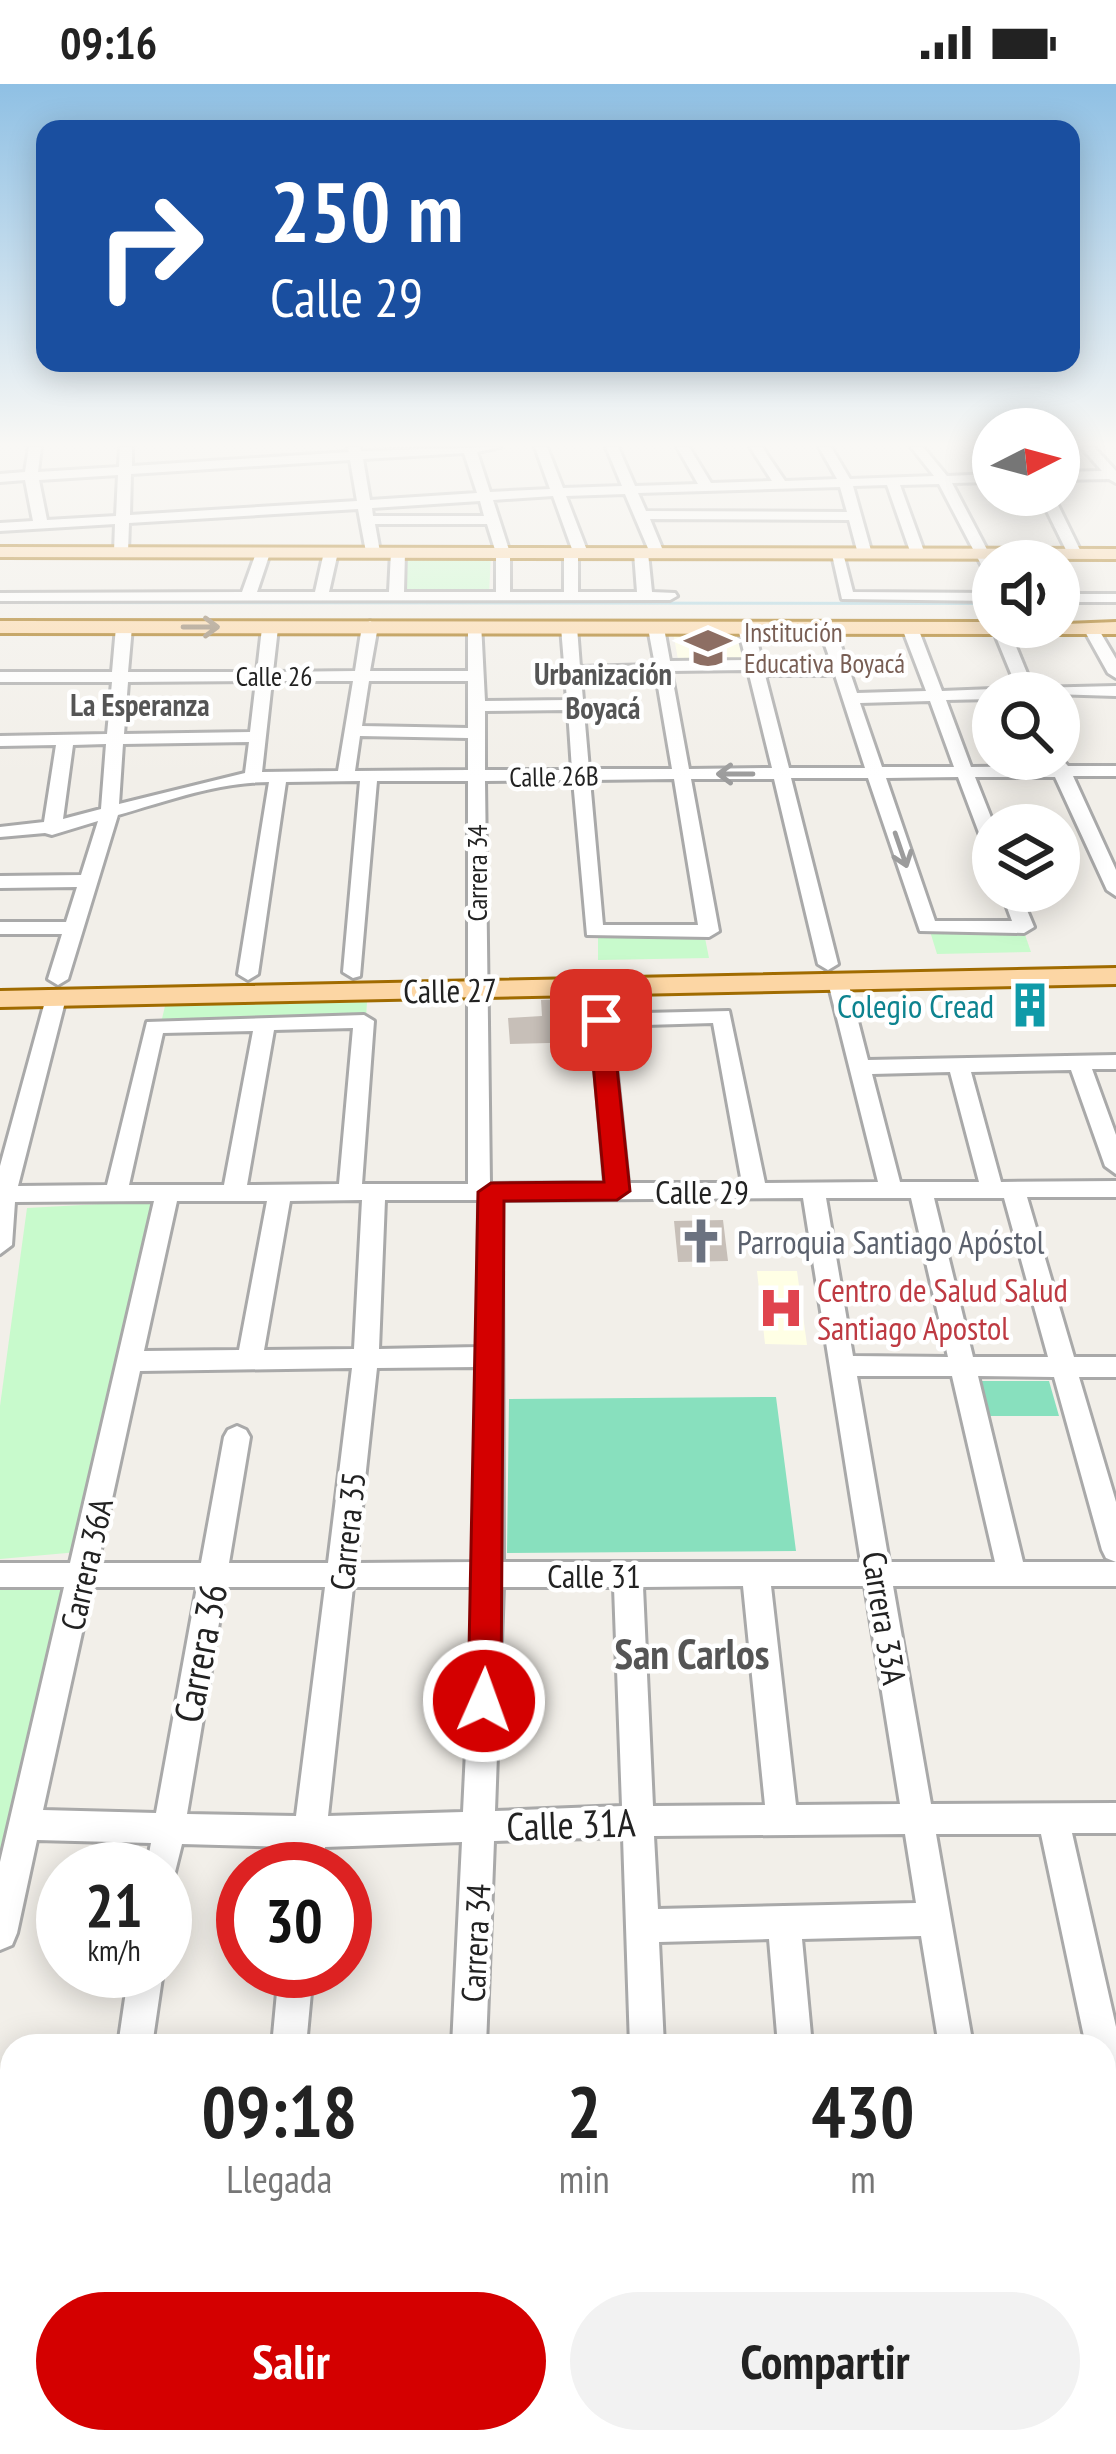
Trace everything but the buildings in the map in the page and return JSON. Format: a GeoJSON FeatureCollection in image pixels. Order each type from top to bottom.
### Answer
{"type":"FeatureCollection","features":[{"type":"Feature","properties":{"kind":"main road"},"geometry":{"type":"LineString","coordinates":[[0,627],[972,627]]}},
{"type":"Feature","properties":{"kind":"main road"},"geometry":{"type":"LineString","coordinates":[[1080,628],[1116,628]]}},
{"type":"Feature","properties":{"kind":"main road","name":"Calle 27"},"geometry":{"type":"LineString","coordinates":[[833,973],[1116,958]]}},
{"type":"Feature","properties":{"kind":"main road","name":"Calle 27"},"geometry":{"type":"LineString","coordinates":[[0,999],[57,988],[248,974],[353,972],[478,980]]}},
{"type":"Feature","properties":{"kind":"main road","name":"Calle 27"},"geometry":{"type":"LineString","coordinates":[[0,980],[57,988],[833,973],[1116,976]]}},
{"type":"Feature","properties":{"kind":"street"},"geometry":{"type":"LineString","coordinates":[[248,597],[261,558]]}},
{"type":"Feature","properties":{"kind":"street"},"geometry":{"type":"LineString","coordinates":[[321,597],[330,558]]}},
{"type":"Feature","properties":{"kind":"street"},"geometry":{"type":"LineString","coordinates":[[396,596],[398,558]]}},
{"type":"Feature","properties":{"kind":"street"},"geometry":{"type":"LineString","coordinates":[[502,558],[503,597]]}},
{"type":"Feature","properties":{"kind":"street"},"geometry":{"type":"LineString","coordinates":[[571,596],[575,558]]}},
{"type":"Feature","properties":{"kind":"street"},"geometry":{"type":"LineString","coordinates":[[645,596],[649,558]]}},
{"type":"Feature","properties":{"kind":"street"},"geometry":{"type":"LineString","coordinates":[[837,558],[847,596],[972,597]]}},
{"type":"Feature","properties":{"kind":"street"},"geometry":{"type":"LineString","coordinates":[[914,558],[922,597]]}},
{"type":"Feature","properties":{"kind":"street"},"geometry":{"type":"LineString","coordinates":[[0,597],[670,596]]}},
{"type":"Feature","properties":{"kind":"street"},"geometry":{"type":"LineString","coordinates":[[1080,598],[1116,598]]}},
{"type":"Feature","properties":{"kind":"street"},"geometry":{"type":"LineString","coordinates":[[345,778],[370,626]]}},
{"type":"Feature","properties":{"kind":"street","name":"Carrera 34"},"geometry":{"type":"LineString","coordinates":[[470,2034],[481,1827],[492,1357],[478,980],[476,626]]}},
{"type":"Feature","properties":{"kind":"street"},"geometry":{"type":"LineString","coordinates":[[0,1245],[2,1194],[109,815],[124,627]]}},
{"type":"Feature","properties":{"kind":"street"},"geometry":{"type":"LineString","coordinates":[[569,627],[594,931],[709,931],[656,628]]}},
{"type":"Feature","properties":{"kind":"street"},"geometry":{"type":"LineString","coordinates":[[254,778],[269,628]]}},
{"type":"Feature","properties":{"kind":"street"},"geometry":{"type":"LineString","coordinates":[[746,628],[890,1190]]}},
{"type":"Feature","properties":{"kind":"street"},"geometry":{"type":"LineString","coordinates":[[827,628],[927,927],[1024,927],[1018,912]]}},
{"type":"Feature","properties":{"kind":"street"},"geometry":{"type":"LineString","coordinates":[[910,628],[977,804]]}},
{"type":"Feature","properties":{"kind":"street"},"geometry":{"type":"LineString","coordinates":[[1091,628],[1115,669]]}},
{"type":"Feature","properties":{"kind":"street"},"geometry":{"type":"LineString","coordinates":[[572,672],[840,670]]}},
{"type":"Feature","properties":{"kind":"street","name":"Calle 26"},"geometry":{"type":"LineString","coordinates":[[0,676],[476,676]]}},
{"type":"Feature","properties":{"kind":"street"},"geometry":{"type":"LineString","coordinates":[[1080,692],[1116,691]]}},
{"type":"Feature","properties":{"kind":"street"},"geometry":{"type":"LineString","coordinates":[[850,698],[972,694]]}},
{"type":"Feature","properties":{"kind":"street"},"geometry":{"type":"LineString","coordinates":[[476,706],[575,705]]}},
{"type":"Feature","properties":{"kind":"street"},"geometry":{"type":"LineString","coordinates":[[352,731],[476,733]]}},
{"type":"Feature","properties":{"kind":"street"},"geometry":{"type":"LineString","coordinates":[[0,741],[258,737]]}},
{"type":"Feature","properties":{"kind":"street"},"geometry":{"type":"LineString","coordinates":[[52,830],[65,742]]}},
{"type":"Feature","properties":{"kind":"street","name":"Calle 26B"},"geometry":{"type":"LineString","coordinates":[[1080,768],[1116,771]]}},
{"type":"Feature","properties":{"kind":"street","name":"Calle 26B"},"geometry":{"type":"LineString","coordinates":[[0,832],[52,830],[204,784],[254,778],[972,772]]}},
{"type":"Feature","properties":{"kind":"street"},"geometry":{"type":"LineString","coordinates":[[248,974],[278,778]]}},
{"type":"Feature","properties":{"kind":"street"},"geometry":{"type":"LineString","coordinates":[[353,972],[369,778]]}},
{"type":"Feature","properties":{"kind":"street"},"geometry":{"type":"LineString","coordinates":[[1065,780],[1116,890]]}},
{"type":"Feature","properties":{"kind":"street"},"geometry":{"type":"LineString","coordinates":[[0,882],[88,881]]}},
{"type":"Feature","properties":{"kind":"street"},"geometry":{"type":"LineString","coordinates":[[0,928],[74,928]]}},
{"type":"Feature","properties":{"kind":"street"},"geometry":{"type":"LineString","coordinates":[[617,1191],[601,1020],[722,1016],[754,1191]]}},
{"type":"Feature","properties":{"kind":"street","name":"Carrera 35"},"geometry":{"type":"LineString","coordinates":[[265,1024],[364,1021],[366,1356],[308,1842]]}},
{"type":"Feature","properties":{"kind":"street"},"geometry":{"type":"LineString","coordinates":[[116,1193],[154,1027],[265,1024],[234,1193]]}},
{"type":"Feature","properties":{"kind":"street"},"geometry":{"type":"LineString","coordinates":[[860,1067],[1116,1062]]}},
{"type":"Feature","properties":{"kind":"street"},"geometry":{"type":"LineString","coordinates":[[1078,1063],[1116,1166]]}},
{"type":"Feature","properties":{"kind":"street"},"geometry":{"type":"LineString","coordinates":[[959,1065],[1064,1368],[1116,1550]]}},
{"type":"Feature","properties":{"kind":"street","name":"Calle 29"},"geometry":{"type":"LineString","coordinates":[[2,1194],[1116,1189]]}},
{"type":"Feature","properties":{"kind":"street","name":"Carrera 33A"},"geometry":{"type":"LineString","coordinates":[[813,1190],[954,2034]]}},
{"type":"Feature","properties":{"kind":"street"},"geometry":{"type":"LineString","coordinates":[[921,1190],[1012,1575]]}},
{"type":"Feature","properties":{"kind":"street","name":"Carrera 36A"},"geometry":{"type":"LineString","coordinates":[[0,1934],[167,1193]]}},
{"type":"Feature","properties":{"kind":"street"},"geometry":{"type":"LineString","coordinates":[[250,1358],[280,1193]]}},
{"type":"Feature","properties":{"kind":"street"},"geometry":{"type":"LineString","coordinates":[[130,1361],[492,1357]]}},
{"type":"Feature","properties":{"kind":"street"},"geometry":{"type":"LineString","coordinates":[[843,1366],[1116,1367]]}},
{"type":"Feature","properties":{"kind":"street","name":"Carrera 36"},"geometry":{"type":"LineString","coordinates":[[166,1842],[236,1437]]}},
{"type":"Feature","properties":{"kind":"street","name":"Calle 31"},"geometry":{"type":"LineString","coordinates":[[0,1575],[1116,1574]]}},
{"type":"Feature","properties":{"kind":"street"},"geometry":{"type":"LineString","coordinates":[[628,1575],[646,2034]]}},
{"type":"Feature","properties":{"kind":"street"},"geometry":{"type":"LineString","coordinates":[[756,1576],[782,1820]]}},
{"type":"Feature","properties":{"kind":"street"},"geometry":{"type":"LineString","coordinates":[[1053,1818],[1101,2034]]}},
{"type":"Feature","properties":{"kind":"street","name":"Calle 31A"},"geometry":{"type":"LineString","coordinates":[[26,1825],[309,1832],[637,1821],[1116,1818]]}},
{"type":"Feature","properties":{"kind":"street"},"geometry":{"type":"LineString","coordinates":[[641,1926],[935,1919]]}},
{"type":"Feature","properties":{"kind":"street"},"geometry":{"type":"LineString","coordinates":[[784,1923],[794,2034]]}},
{"type":"Feature","properties":{"kind":"street"},"geometry":{"type":"LineString","coordinates":[[137,2034],[142,1998]]}},
{"type":"Feature","properties":{"kind":"street"},"geometry":{"type":"LineString","coordinates":[[290,2034],[293,1998]]}},
{"type":"Feature","properties":{"kind":"shaded area","name":"Institución Educativa Boyacá"},"geometry":{"type":"Polygon","coordinates":[[[736,631],[744,664],[679,665],[673,632],[736,631]]]}},
{"type":"Feature","properties":{"kind":"shaded area","name":"Centro de Salud Salud Santiago Apostol"},"geometry":{"type":"Polygon","coordinates":[[[757,1271],[797,1271],[807,1345],[765,1344],[757,1271]]]}},
{"type":"Feature","properties":{"kind":"green space"},"geometry":{"type":"Polygon","coordinates":[[[405,558],[491,558],[489,594],[402,593],[405,558]]]}},
{"type":"Feature","properties":{"kind":"green space"},"geometry":{"type":"Polygon","coordinates":[[[929,928],[1023,929],[1031,952],[937,954],[929,928]]]}},
{"type":"Feature","properties":{"kind":"green space"},"geometry":{"type":"Polygon","coordinates":[[[598,933],[704,933],[709,958],[598,960],[598,933]]]}},
{"type":"Feature","properties":{"kind":"green space"},"geometry":{"type":"Polygon","coordinates":[[[367,1002],[366,1018],[161,1023],[165,1006],[367,1002]]]}},
{"type":"Feature","properties":{"kind":"green space"},"geometry":{"type":"Polygon","coordinates":[[[155,1201],[78,1552],[0,1559],[0,1406],[27,1208],[155,1201]]]}},
{"type":"Feature","properties":{"kind":"green space"},"geometry":{"type":"Polygon","coordinates":[[[977,1381],[1049,1381],[1059,1416],[985,1416],[977,1381]]]}},
{"type":"Feature","properties":{"kind":"green space"},"geometry":{"type":"Polygon","coordinates":[[[776,1397],[796,1551],[507,1553],[509,1399],[776,1397]]]}},
{"type":"Feature","properties":{"kind":"green space"},"geometry":{"type":"Polygon","coordinates":[[[74,1582],[0,1896],[0,1589],[74,1582]]]}},
{"type":"Feature","properties":{"kind":"water"},"geometry":{"type":"Polygon","coordinates":[[[0,601],[972,602],[972,605],[0,601]]]}},
{"type":"Feature","properties":{"kind":"place","name":"Institución Educativa Boyacá"},"geometry":{"type":"Point","coordinates":[708,648]}},
{"type":"Feature","properties":{"kind":"place","name":"Colegio Cread"},"geometry":{"type":"Point","coordinates":[1030,1005]}},
{"type":"Feature","properties":{"kind":"place","name":"Parroquia Santiago Apóstol"},"geometry":{"type":"Point","coordinates":[701,1241]}},
{"type":"Feature","properties":{"kind":"place","name":"Centro de Salud Salud Santiago Apostol"},"geometry":{"type":"Point","coordinates":[781,1308]}},
{"type":"Feature","properties":{"kind":"district","name":"Urbanización Boyacá"},"geometry":{"type":"Point","coordinates":[603,690]}},
{"type":"Feature","properties":{"kind":"district","name":"La Esperanza"},"geometry":{"type":"Point","coordinates":[140,704]}},
{"type":"Feature","properties":{"kind":"district","name":"San Carlos"},"geometry":{"type":"Point","coordinates":[692,1653]}},
{"type":"Feature","properties":{"kind":"route"},"geometry":{"type":"LineString","coordinates":[[484,1701],[491,1192],[617,1191],[601,1020]]}}]}
